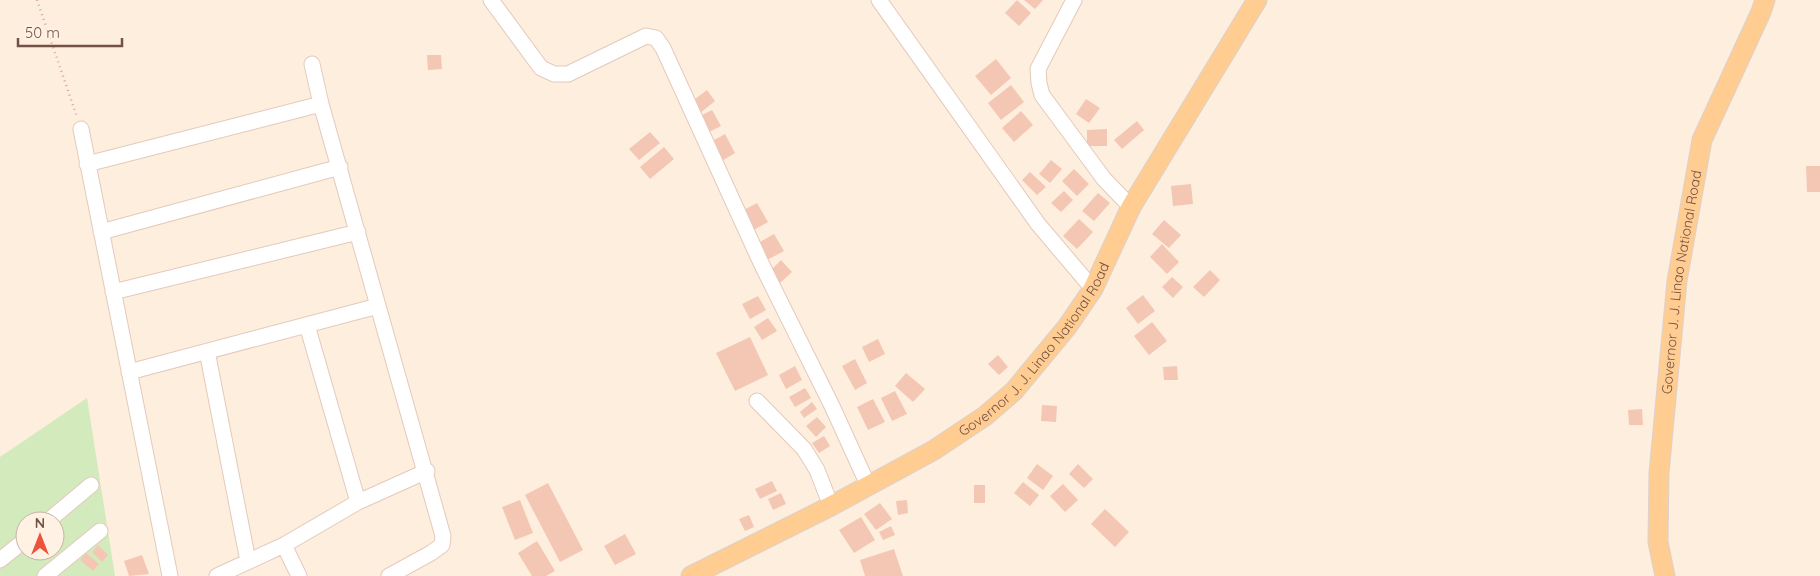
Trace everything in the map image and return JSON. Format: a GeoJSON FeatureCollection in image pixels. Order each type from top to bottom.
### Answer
{"type":"FeatureCollection","features":[{"type":"Feature","properties":{"kind":"main road","name":"Governor J. J. Linao National Road"},"geometry":{"type":"LineString","coordinates":[[691,576],[832,506],[934,450],[985,416],[1014,391],[1067,327],[1093,290],[1131,207],[1257,0]]}},
{"type":"Feature","properties":{"kind":"main road","name":"Governor J. J. Linao National Road"},"geometry":{"type":"LineString","coordinates":[[1665,576],[1658,542],[1659,473],[1677,281],[1702,140],[1761,12],[1764,0]]}},
{"type":"Feature","properties":{"kind":"street"},"geometry":{"type":"LineString","coordinates":[[492,0],[541,68],[554,74],[568,74],[646,36],[656,38],[660,43],[761,263],[832,406],[868,485]]}},
{"type":"Feature","properties":{"kind":"street"},"geometry":{"type":"LineString","coordinates":[[879,0],[1038,224],[1093,290]]}},
{"type":"Feature","properties":{"kind":"street"},"geometry":{"type":"LineString","coordinates":[[1074,0],[1038,69],[1042,95],[1104,180],[1131,207]]}},
{"type":"Feature","properties":{"kind":"street"},"geometry":{"type":"LineString","coordinates":[[312,64],[321,104],[443,536],[442,545],[389,576]]}},
{"type":"Feature","properties":{"kind":"street"},"geometry":{"type":"LineString","coordinates":[[87,164],[321,104]]}},
{"type":"Feature","properties":{"kind":"street"},"geometry":{"type":"LineString","coordinates":[[81,129],[170,576]]}},
{"type":"Feature","properties":{"kind":"street"},"geometry":{"type":"LineString","coordinates":[[101,232],[340,167]]}},
{"type":"Feature","properties":{"kind":"street"},"geometry":{"type":"LineString","coordinates":[[113,292],[358,232]]}},
{"type":"Feature","properties":{"kind":"street"},"geometry":{"type":"LineString","coordinates":[[129,372],[378,306]]}},
{"type":"Feature","properties":{"kind":"street"},"geometry":{"type":"LineString","coordinates":[[307,325],[358,502]]}},
{"type":"Feature","properties":{"kind":"street"},"geometry":{"type":"LineString","coordinates":[[207,351],[248,561]]}},
{"type":"Feature","properties":{"kind":"street"},"geometry":{"type":"LineString","coordinates":[[757,401],[804,449],[817,470],[832,506]]}},
{"type":"Feature","properties":{"kind":"street"},"geometry":{"type":"LineString","coordinates":[[217,576],[284,545],[358,502],[426,471]]}},
{"type":"Feature","properties":{"kind":"street"},"geometry":{"type":"LineString","coordinates":[[60,511],[91,485]]}},
{"type":"Feature","properties":{"kind":"street"},"geometry":{"type":"LineString","coordinates":[[45,576],[100,531]]}},
{"type":"Feature","properties":{"kind":"street"},"geometry":{"type":"LineString","coordinates":[[284,545],[299,576]]}},
{"type":"Feature","properties":{"kind":"street"},"geometry":{"type":"LineString","coordinates":[[0,560],[15,548]]}},
{"type":"Feature","properties":{"kind":"path"},"geometry":{"type":"LineString","coordinates":[[37,0],[81,129]]}},
{"type":"Feature","properties":{"kind":"green space"},"geometry":{"type":"Polygon","coordinates":[[[87,398],[115,576],[0,576],[0,457],[87,398]]]}},
{"type":"Feature","properties":{"kind":"building"},"geometry":{"type":"Polygon","coordinates":[[[1017,0],[1031,13],[1019,26],[1005,13],[1017,0]]]}},
{"type":"Feature","properties":{"kind":"building"},"geometry":{"type":"Polygon","coordinates":[[[1024,0],[1043,0],[1035,9],[1024,0]]]}},
{"type":"Feature","properties":{"kind":"building"},"geometry":{"type":"Polygon","coordinates":[[[427,55],[441,55],[442,69],[428,70],[427,55]]]}},
{"type":"Feature","properties":{"kind":"building"},"geometry":{"type":"Polygon","coordinates":[[[996,59],[1011,78],[991,95],[975,76],[996,59]]]}},
{"type":"Feature","properties":{"kind":"building"},"geometry":{"type":"Polygon","coordinates":[[[1011,85],[1024,102],[1001,120],[988,103],[1011,85]]]}},
{"type":"Feature","properties":{"kind":"building"},"geometry":{"type":"Polygon","coordinates":[[[707,90],[715,101],[700,113],[691,102],[707,90]]]}},
{"type":"Feature","properties":{"kind":"building"},"geometry":{"type":"Polygon","coordinates":[[[1086,99],[1100,108],[1089,123],[1076,114],[1086,99]]]}},
{"type":"Feature","properties":{"kind":"building"},"geometry":{"type":"Polygon","coordinates":[[[712,110],[721,126],[707,133],[698,117],[712,110]]]}},
{"type":"Feature","properties":{"kind":"building"},"geometry":{"type":"Polygon","coordinates":[[[1021,111],[1033,125],[1014,142],[1002,128],[1021,111]]]}},
{"type":"Feature","properties":{"kind":"building"},"geometry":{"type":"Polygon","coordinates":[[[1137,121],[1144,130],[1122,149],[1114,140],[1137,121]]]}},
{"type":"Feature","properties":{"kind":"building"},"geometry":{"type":"Polygon","coordinates":[[[1107,129],[1107,146],[1087,146],[1087,130],[1107,129]]]}},
{"type":"Feature","properties":{"kind":"building"},"geometry":{"type":"Polygon","coordinates":[[[650,132],[660,143],[639,160],[629,149],[650,132]]]}},
{"type":"Feature","properties":{"kind":"building"},"geometry":{"type":"Polygon","coordinates":[[[725,134],[735,153],[720,162],[709,143],[725,134]]]}},
{"type":"Feature","properties":{"kind":"building"},"geometry":{"type":"Polygon","coordinates":[[[664,147],[674,159],[650,179],[640,167],[664,147]]]}},
{"type":"Feature","properties":{"kind":"building"},"geometry":{"type":"Polygon","coordinates":[[[1051,160],[1062,169],[1050,183],[1039,174],[1051,160]]]}},
{"type":"Feature","properties":{"kind":"building"},"geometry":{"type":"Polygon","coordinates":[[[1806,166],[1820,166],[1820,192],[1807,192],[1806,166]]]}},
{"type":"Feature","properties":{"kind":"building"},"geometry":{"type":"Polygon","coordinates":[[[1074,169],[1089,184],[1077,196],[1062,181],[1074,169]]]}},
{"type":"Feature","properties":{"kind":"building"},"geometry":{"type":"Polygon","coordinates":[[[1030,172],[1046,187],[1037,195],[1022,180],[1030,172]]]}},
{"type":"Feature","properties":{"kind":"building"},"geometry":{"type":"Polygon","coordinates":[[[1191,184],[1193,204],[1173,206],[1171,186],[1191,184]]]}},
{"type":"Feature","properties":{"kind":"building"},"geometry":{"type":"Polygon","coordinates":[[[1064,191],[1073,200],[1061,212],[1051,203],[1064,191]]]}},
{"type":"Feature","properties":{"kind":"building"},"geometry":{"type":"Polygon","coordinates":[[[1098,193],[1110,203],[1094,221],[1082,211],[1098,193]]]}},
{"type":"Feature","properties":{"kind":"building"},"geometry":{"type":"Polygon","coordinates":[[[757,203],[768,222],[752,231],[740,212],[757,203]]]}},
{"type":"Feature","properties":{"kind":"building"},"geometry":{"type":"Polygon","coordinates":[[[1079,219],[1093,232],[1077,249],[1063,236],[1079,219]]]}},
{"type":"Feature","properties":{"kind":"building"},"geometry":{"type":"Polygon","coordinates":[[[1164,220],[1181,235],[1169,248],[1152,234],[1164,220]]]}},
{"type":"Feature","properties":{"kind":"building"},"geometry":{"type":"Polygon","coordinates":[[[774,234],[784,251],[767,260],[758,243],[774,234]]]}},
{"type":"Feature","properties":{"kind":"building"},"geometry":{"type":"Polygon","coordinates":[[[1162,244],[1179,262],[1167,274],[1150,257],[1162,244]]]}},
{"type":"Feature","properties":{"kind":"building"},"geometry":{"type":"Polygon","coordinates":[[[781,260],[792,272],[779,284],[769,272],[781,260]]]}},
{"type":"Feature","properties":{"kind":"building"},"geometry":{"type":"Polygon","coordinates":[[[1210,270],[1220,280],[1204,297],[1193,287],[1210,270]]]}},
{"type":"Feature","properties":{"kind":"building"},"geometry":{"type":"Polygon","coordinates":[[[1172,277],[1183,287],[1173,298],[1162,287],[1172,277]]]}},
{"type":"Feature","properties":{"kind":"building"},"geometry":{"type":"Polygon","coordinates":[[[1143,295],[1155,311],[1138,324],[1126,308],[1143,295]]]}},
{"type":"Feature","properties":{"kind":"building"},"geometry":{"type":"Polygon","coordinates":[[[758,296],[766,310],[750,319],[742,304],[758,296]]]}},
{"type":"Feature","properties":{"kind":"building"},"geometry":{"type":"Polygon","coordinates":[[[768,318],[777,331],[762,340],[754,327],[768,318]]]}},
{"type":"Feature","properties":{"kind":"building"},"geometry":{"type":"Polygon","coordinates":[[[1152,322],[1167,341],[1149,355],[1134,336],[1152,322]]]}},
{"type":"Feature","properties":{"kind":"building"},"geometry":{"type":"Polygon","coordinates":[[[750,337],[768,375],[735,391],[716,353],[750,337]]]}},
{"type":"Feature","properties":{"kind":"building"},"geometry":{"type":"Polygon","coordinates":[[[878,339],[885,354],[869,362],[862,347],[878,339]]]}},
{"type":"Feature","properties":{"kind":"building"},"geometry":{"type":"Polygon","coordinates":[[[998,355],[1008,367],[999,375],[988,364],[998,355]]]}},
{"type":"Feature","properties":{"kind":"building"},"geometry":{"type":"Polygon","coordinates":[[[855,359],[867,383],[855,390],[842,366],[855,359]]]}},
{"type":"Feature","properties":{"kind":"building"},"geometry":{"type":"Polygon","coordinates":[[[795,366],[802,380],[786,389],[779,375],[795,366]]]}},
{"type":"Feature","properties":{"kind":"building"},"geometry":{"type":"Polygon","coordinates":[[[1177,366],[1178,380],[1164,380],[1163,367],[1177,366]]]}},
{"type":"Feature","properties":{"kind":"building"},"geometry":{"type":"Polygon","coordinates":[[[906,373],[925,389],[913,402],[895,386],[906,373]]]}},
{"type":"Feature","properties":{"kind":"building"},"geometry":{"type":"Polygon","coordinates":[[[805,388],[811,398],[795,407],[789,397],[805,388]]]}},
{"type":"Feature","properties":{"kind":"building"},"geometry":{"type":"Polygon","coordinates":[[[895,391],[907,414],[892,421],[881,398],[895,391]]]}},
{"type":"Feature","properties":{"kind":"building"},"geometry":{"type":"Polygon","coordinates":[[[873,399],[885,422],[868,430],[857,407],[873,399]]]}},
{"type":"Feature","properties":{"kind":"building"},"geometry":{"type":"Polygon","coordinates":[[[812,402],[817,409],[804,418],[800,412],[812,402]]]}},
{"type":"Feature","properties":{"kind":"building"},"geometry":{"type":"Polygon","coordinates":[[[1042,405],[1057,406],[1056,422],[1041,421],[1042,405]]]}},
{"type":"Feature","properties":{"kind":"building"},"geometry":{"type":"Polygon","coordinates":[[[1642,409],[1643,425],[1629,425],[1628,410],[1642,409]]]}},
{"type":"Feature","properties":{"kind":"building"},"geometry":{"type":"Polygon","coordinates":[[[817,417],[826,427],[816,437],[806,426],[817,417]]]}},
{"type":"Feature","properties":{"kind":"building"},"geometry":{"type":"Polygon","coordinates":[[[824,436],[830,446],[819,453],[812,443],[824,436]]]}},
{"type":"Feature","properties":{"kind":"building"},"geometry":{"type":"Polygon","coordinates":[[[1037,464],[1053,476],[1043,490],[1027,478],[1037,464]]]}},
{"type":"Feature","properties":{"kind":"building"},"geometry":{"type":"Polygon","coordinates":[[[1078,464],[1093,479],[1084,488],[1069,474],[1078,464]]]}},
{"type":"Feature","properties":{"kind":"building"},"geometry":{"type":"Polygon","coordinates":[[[772,481],[777,491],[760,499],[755,489],[772,481]]]}},
{"type":"Feature","properties":{"kind":"building"},"geometry":{"type":"Polygon","coordinates":[[[1023,482],[1039,495],[1030,506],[1014,493],[1023,482]]]}},
{"type":"Feature","properties":{"kind":"building"},"geometry":{"type":"Polygon","coordinates":[[[548,483],[583,550],[560,562],[525,495],[548,483]]]}},
{"type":"Feature","properties":{"kind":"building"},"geometry":{"type":"Polygon","coordinates":[[[1063,484],[1078,500],[1065,512],[1050,496],[1063,484]]]}},
{"type":"Feature","properties":{"kind":"building"},"geometry":{"type":"Polygon","coordinates":[[[974,485],[985,485],[985,503],[974,503],[974,485]]]}},
{"type":"Feature","properties":{"kind":"building"},"geometry":{"type":"Polygon","coordinates":[[[781,493],[786,504],[773,510],[768,499],[781,493]]]}},
{"type":"Feature","properties":{"kind":"building"},"geometry":{"type":"Polygon","coordinates":[[[520,500],[533,533],[515,540],[502,507],[520,500]]]}},
{"type":"Feature","properties":{"kind":"building"},"geometry":{"type":"Polygon","coordinates":[[[907,500],[908,513],[898,515],[896,501],[907,500]]]}},
{"type":"Feature","properties":{"kind":"building"},"geometry":{"type":"Polygon","coordinates":[[[880,503],[892,519],[876,530],[864,514],[880,503]]]}},
{"type":"Feature","properties":{"kind":"building"},"geometry":{"type":"Polygon","coordinates":[[[1105,509],[1129,532],[1115,547],[1091,524],[1105,509]]]}},
{"type":"Feature","properties":{"kind":"building"},"geometry":{"type":"Polygon","coordinates":[[[749,515],[754,527],[745,531],[739,519],[749,515]]]}},
{"type":"Feature","properties":{"kind":"building"},"geometry":{"type":"Polygon","coordinates":[[[861,517],[875,540],[854,553],[839,530],[861,517]]]}},
{"type":"Feature","properties":{"kind":"building"},"geometry":{"type":"Polygon","coordinates":[[[891,526],[895,535],[883,540],[879,532],[891,526]]]}},
{"type":"Feature","properties":{"kind":"building"},"geometry":{"type":"Polygon","coordinates":[[[625,534],[636,554],[615,565],[604,546],[625,534]]]}},
{"type":"Feature","properties":{"kind":"building"},"geometry":{"type":"Polygon","coordinates":[[[537,541],[555,571],[546,576],[532,576],[518,553],[537,541]]]}},
{"type":"Feature","properties":{"kind":"building"},"geometry":{"type":"Polygon","coordinates":[[[98,545],[108,555],[102,562],[92,552],[98,545]]]}},
{"type":"Feature","properties":{"kind":"building"},"geometry":{"type":"Polygon","coordinates":[[[894,549],[903,576],[865,576],[860,560],[894,549]]]}},
{"type":"Feature","properties":{"kind":"building"},"geometry":{"type":"Polygon","coordinates":[[[86,553],[99,564],[93,571],[80,560],[86,553]]]}},
{"type":"Feature","properties":{"kind":"building"},"geometry":{"type":"Polygon","coordinates":[[[142,555],[149,574],[129,576],[124,561],[142,555]]]}}]}
